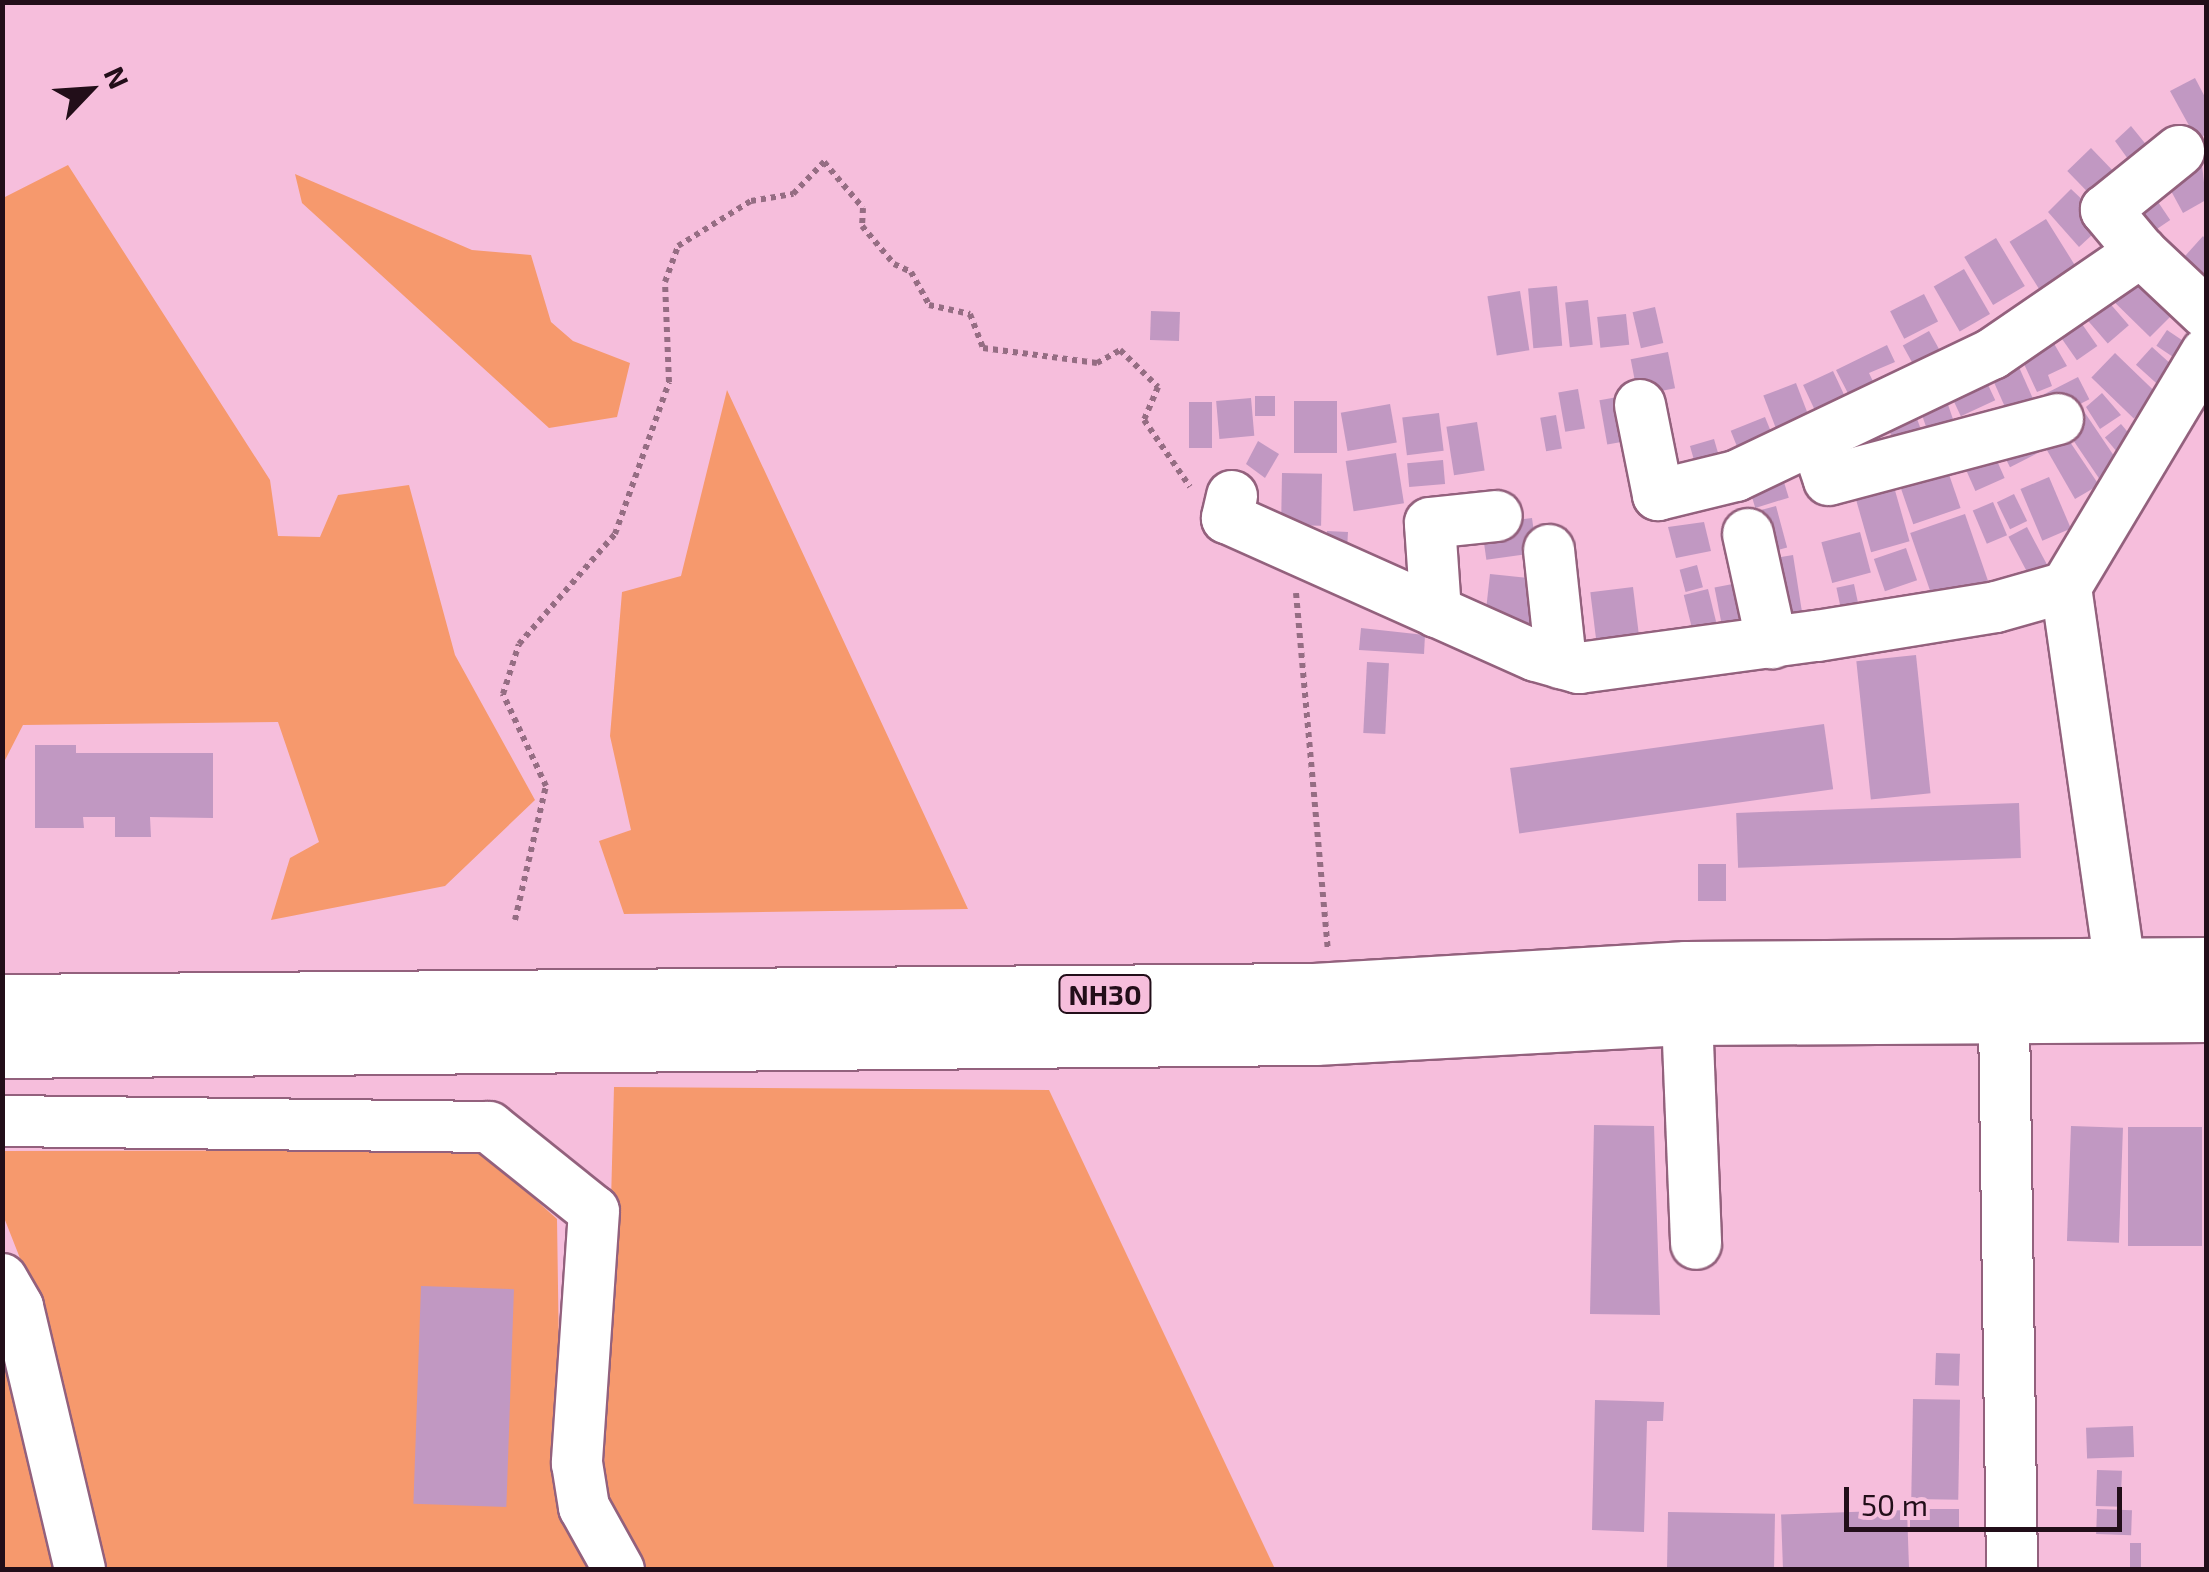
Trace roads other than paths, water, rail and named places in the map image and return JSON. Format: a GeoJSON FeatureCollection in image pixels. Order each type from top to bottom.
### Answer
{"type":"FeatureCollection","features":[{"type":"Feature","properties":{"kind":"highway","name":"NH30"},"geometry":{"type":"LineString","coordinates":[[2,1002],[1332,990],[1686,968],[2206,965]]}},
{"type":"Feature","properties":{"kind":"highway","name":"NH30"},"geometry":{"type":"LineString","coordinates":[[2,1050],[1315,1037],[1688,1017],[2206,1014]]}},
{"type":"Feature","properties":{"kind":"street"},"geometry":{"type":"LineString","coordinates":[[2179,151],[2106,210],[2141,252],[2206,314]]}},
{"type":"Feature","properties":{"kind":"street"},"geometry":{"type":"LineString","coordinates":[[1640,405],[1658,496],[1736,476],[1992,354],[2141,252]]}},
{"type":"Feature","properties":{"kind":"street"},"geometry":{"type":"LineString","coordinates":[[2120,966],[2066,587],[2206,352]]}},
{"type":"Feature","properties":{"kind":"street"},"geometry":{"type":"LineString","coordinates":[[1815,439],[1830,480],[2058,419]]}},
{"type":"Feature","properties":{"kind":"street"},"geometry":{"type":"LineString","coordinates":[[1232,496],[1227,518],[1436,612],[1578,668],[1996,608],[2066,587]]}},
{"type":"Feature","properties":{"kind":"street"},"geometry":{"type":"LineString","coordinates":[[1436,612],[1430,523],[1497,516]]}},
{"type":"Feature","properties":{"kind":"street"},"geometry":{"type":"LineString","coordinates":[[1748,534],[1772,643]]}},
{"type":"Feature","properties":{"kind":"street"},"geometry":{"type":"LineString","coordinates":[[1549,550],[1562,663]]}},
{"type":"Feature","properties":{"kind":"street"},"geometry":{"type":"LineString","coordinates":[[2004,1016],[2012,1570]]}},
{"type":"Feature","properties":{"kind":"street"},"geometry":{"type":"LineString","coordinates":[[1688,1017],[1696,1244]]}},
{"type":"Feature","properties":{"kind":"street"},"geometry":{"type":"LineString","coordinates":[[2,1120],[489,1126],[594,1211],[577,1463],[584,1507],[619,1570]]}},
{"type":"Feature","properties":{"kind":"street"},"geometry":{"type":"LineString","coordinates":[[2,1279],[18,1307],[80,1570]]}}]}
